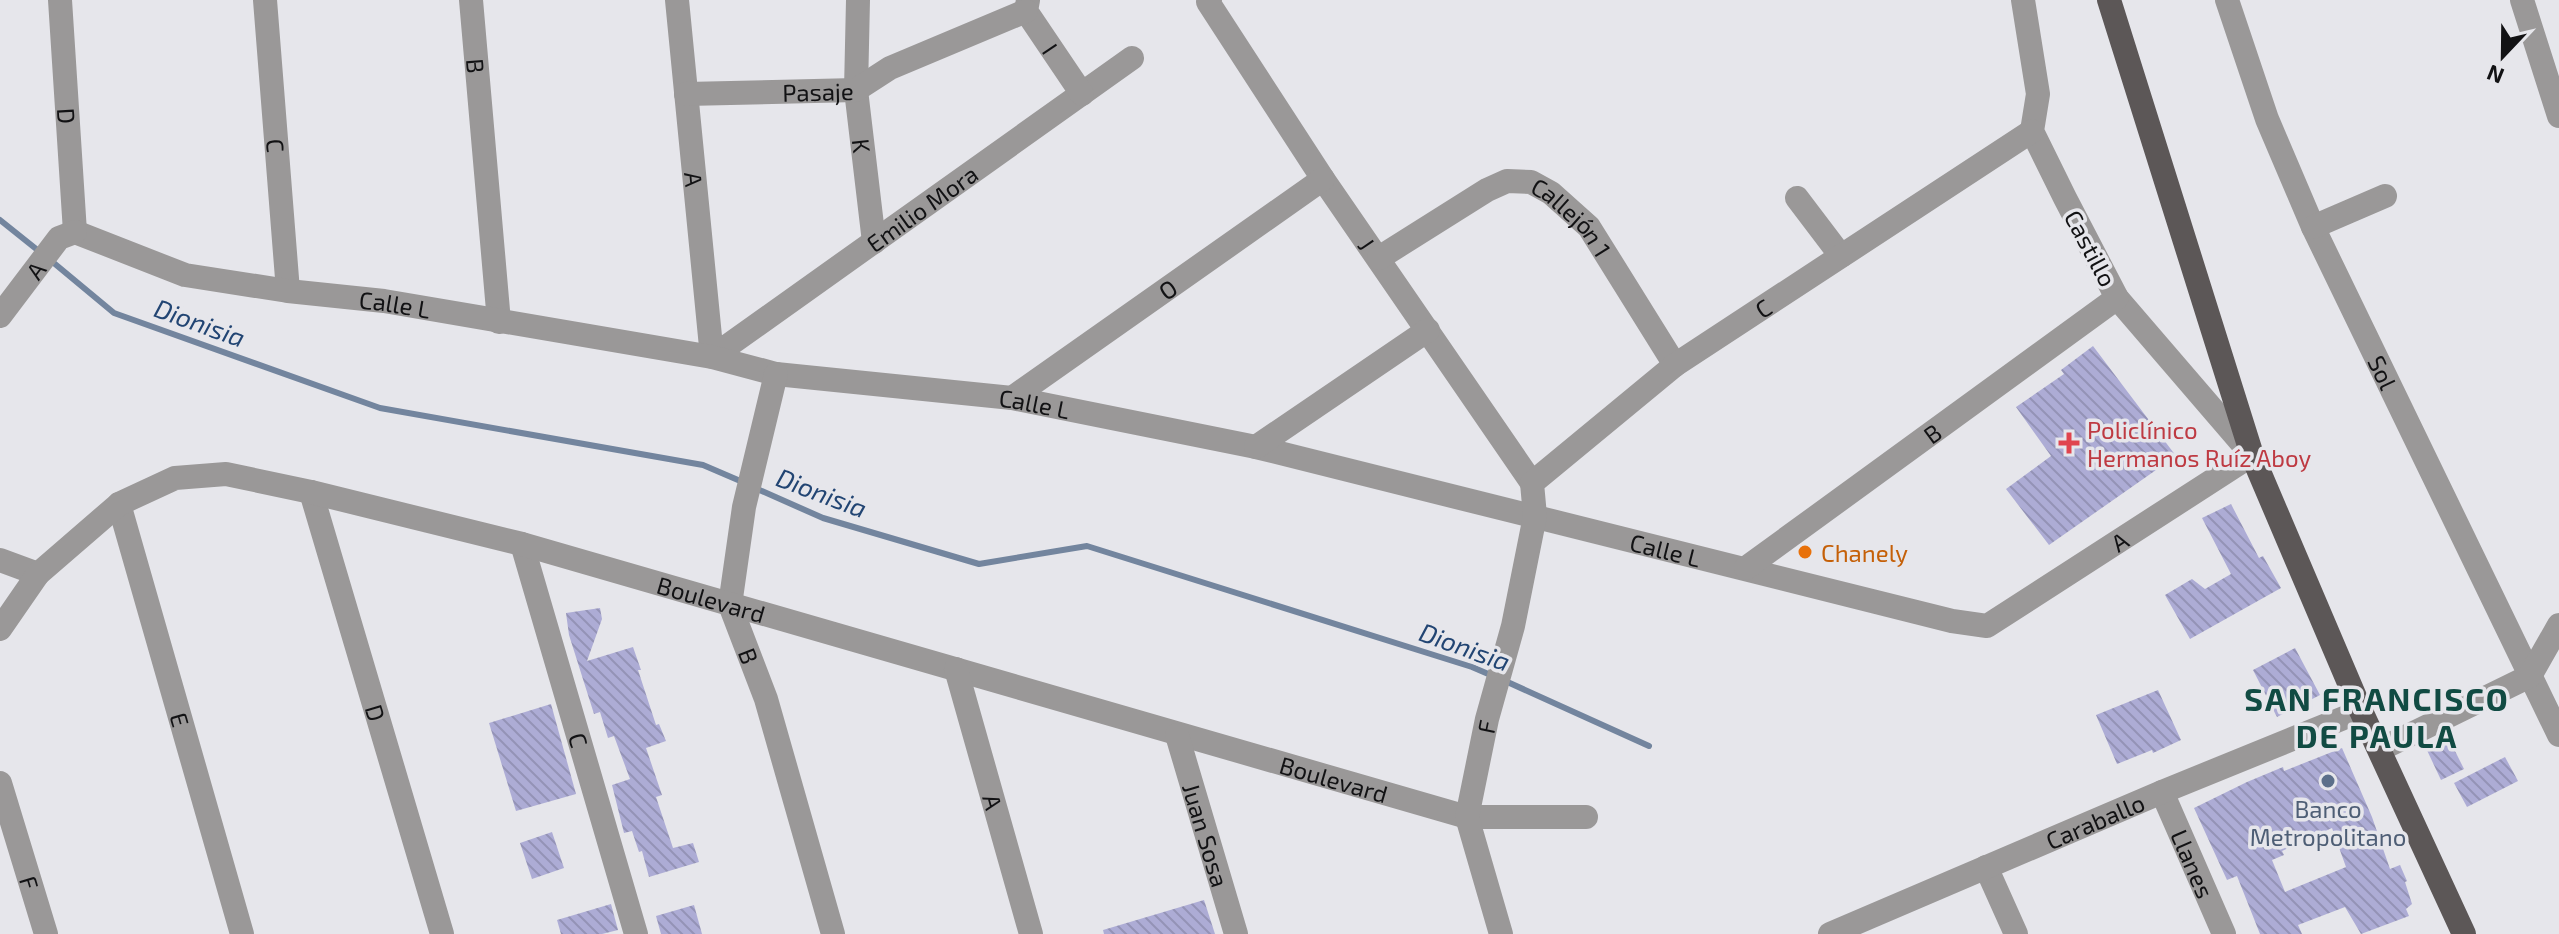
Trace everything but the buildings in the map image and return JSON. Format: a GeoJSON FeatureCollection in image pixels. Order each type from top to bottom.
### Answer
{"type":"FeatureCollection","features":[{"type":"Feature","properties":{"kind":"main road"},"geometry":{"type":"LineString","coordinates":[[2109,0],[2252,455],[2361,711],[2464,934]]}},
{"type":"Feature","properties":{"kind":"street","name":"D"},"geometry":{"type":"LineString","coordinates":[[60,0],[67,235]]}},
{"type":"Feature","properties":{"kind":"street","name":"C"},"geometry":{"type":"LineString","coordinates":[[265,0],[288,291]]}},
{"type":"Feature","properties":{"kind":"street","name":"B"},"geometry":{"type":"LineString","coordinates":[[471,0],[499,322]]}},
{"type":"Feature","properties":{"kind":"street","name":"A"},"geometry":{"type":"LineString","coordinates":[[677,0],[712,357]]}},
{"type":"Feature","properties":{"kind":"street","name":"K"},"geometry":{"type":"LineString","coordinates":[[858,0],[856,90],[874,242]]}},
{"type":"Feature","properties":{"kind":"street"},"geometry":{"type":"LineString","coordinates":[[2023,0],[2038,94],[2032,131]]}},
{"type":"Feature","properties":{"kind":"street","name":"Sol"},"geometry":{"type":"LineString","coordinates":[[2227,0],[2267,119],[2313,227],[2559,735]]}},
{"type":"Feature","properties":{"kind":"street"},"geometry":{"type":"LineString","coordinates":[[2522,0],[2559,116]]}},
{"type":"Feature","properties":{"kind":"street","name":"J"},"geometry":{"type":"LineString","coordinates":[[1209,1],[1323,179],[1532,483]]}},
{"type":"Feature","properties":{"kind":"street","name":"Pasaje"},"geometry":{"type":"LineString","coordinates":[[686,94],[856,90],[890,68],[1027,5]]}},
{"type":"Feature","properties":{"kind":"street","name":"I"},"geometry":{"type":"LineString","coordinates":[[1027,5],[1082,94]]}},
{"type":"Feature","properties":{"kind":"street","name":"Emilio Mora"},"geometry":{"type":"LineString","coordinates":[[712,357],[1132,58]]}},
{"type":"Feature","properties":{"kind":"street","name":"C"},"geometry":{"type":"LineString","coordinates":[[1532,483],[1675,365],[2032,131]]}},
{"type":"Feature","properties":{"kind":"street","name":"Castillo"},"geometry":{"type":"LineString","coordinates":[[2032,131],[2117,298],[2252,455]]}},
{"type":"Feature","properties":{"kind":"street","name":"O"},"geometry":{"type":"LineString","coordinates":[[1012,398],[1323,179]]}},
{"type":"Feature","properties":{"kind":"street","name":"Callejón 1"},"geometry":{"type":"LineString","coordinates":[[1379,258],[1487,190],[1507,181],[1531,182],[1551,193],[1589,227],[1675,365]]}},
{"type":"Feature","properties":{"kind":"street"},"geometry":{"type":"LineString","coordinates":[[2313,227],[2385,196]]}},
{"type":"Feature","properties":{"kind":"street"},"geometry":{"type":"LineString","coordinates":[[1797,198],[1841,256]]}},
{"type":"Feature","properties":{"kind":"street","name":"A"},"geometry":{"type":"LineString","coordinates":[[0,316],[34,269],[67,235]]}},
{"type":"Feature","properties":{"kind":"street","name":"Calle L"},"geometry":{"type":"LineString","coordinates":[[67,235],[185,275],[288,291],[384,301],[712,357],[776,374],[1012,398],[1256,447],[1952,621],[1987,626]]}},
{"type":"Feature","properties":{"kind":"street","name":"B"},"geometry":{"type":"LineString","coordinates":[[1746,568],[2117,298]]}},
{"type":"Feature","properties":{"kind":"street"},"geometry":{"type":"LineString","coordinates":[[1256,447],[1428,330]]}},
{"type":"Feature","properties":{"kind":"street","name":"B"},"geometry":{"type":"LineString","coordinates":[[776,374],[744,507],[730,605],[766,699],[833,934]]}},
{"type":"Feature","properties":{"kind":"street","name":"A"},"geometry":{"type":"LineString","coordinates":[[1987,626],[2252,455]]}},
{"type":"Feature","properties":{"kind":"street","name":"Boulevard"},"geometry":{"type":"LineString","coordinates":[[0,629],[38,574],[119,504],[175,478],[226,474],[522,544],[1467,817],[1586,817]]}},
{"type":"Feature","properties":{"kind":"street"},"geometry":{"type":"LineString","coordinates":[[1532,483],[1535,516]]}},
{"type":"Feature","properties":{"kind":"street","name":"D"},"geometry":{"type":"LineString","coordinates":[[311,492],[442,934]]}},
{"type":"Feature","properties":{"kind":"street","name":"E"},"geometry":{"type":"LineString","coordinates":[[119,504],[242,934]]}},
{"type":"Feature","properties":{"kind":"street","name":"F"},"geometry":{"type":"LineString","coordinates":[[1501,934],[1467,817],[1487,719],[1513,626],[1535,516]]}},
{"type":"Feature","properties":{"kind":"street","name":"C"},"geometry":{"type":"LineString","coordinates":[[522,544],[636,934]]}},
{"type":"Feature","properties":{"kind":"street"},"geometry":{"type":"LineString","coordinates":[[0,560],[38,574]]}},
{"type":"Feature","properties":{"kind":"street"},"geometry":{"type":"LineString","coordinates":[[2381,749],[2530,676],[2559,625]]}},
{"type":"Feature","properties":{"kind":"street","name":"A"},"geometry":{"type":"LineString","coordinates":[[956,669],[1031,934]]}},
{"type":"Feature","properties":{"kind":"street","name":"Caraballo"},"geometry":{"type":"LineString","coordinates":[[1830,934],[2361,711]]}},
{"type":"Feature","properties":{"kind":"street","name":"Juan Sosa"},"geometry":{"type":"LineString","coordinates":[[1177,735],[1236,934]]}},
{"type":"Feature","properties":{"kind":"street","name":"F"},"geometry":{"type":"LineString","coordinates":[[0,783],[46,934]]}},
{"type":"Feature","properties":{"kind":"street","name":"Llanes"},"geometry":{"type":"LineString","coordinates":[[2162,792],[2224,934]]}},
{"type":"Feature","properties":{"kind":"street"},"geometry":{"type":"LineString","coordinates":[[1986,867],[2016,934]]}},
{"type":"Feature","properties":{"kind":"waterway","name":"Dionisia"},"geometry":{"type":"LineString","coordinates":[[0,220],[40,252]]}},
{"type":"Feature","properties":{"kind":"waterway","name":"Dionisia"},"geometry":{"type":"LineString","coordinates":[[49,259],[114,313],[380,408],[703,465],[745,483]]}},
{"type":"Feature","properties":{"kind":"waterway","name":"Dionisia"},"geometry":{"type":"LineString","coordinates":[[755,488],[823,518],[979,564],[1087,546],[1493,676]]}},
{"type":"Feature","properties":{"kind":"waterway","name":"Dionisia"},"geometry":{"type":"LineString","coordinates":[[1503,680],[1649,746]]}},
{"type":"Feature","properties":{"kind":"place","name":"Policlínico Hermanos Ruíz Aboy"},"geometry":{"type":"Point","coordinates":[2069,443]}},
{"type":"Feature","properties":{"kind":"place","name":"Chanely"},"geometry":{"type":"Point","coordinates":[1805,552]}},
{"type":"Feature","properties":{"kind":"place","name":"Banco Metropolitano"},"geometry":{"type":"Point","coordinates":[2328,781]}},
{"type":"Feature","properties":{"kind":"district","name":"SAN FRANCISCO DE PAULA"},"geometry":{"type":"Point","coordinates":[2377,716]}}]}
